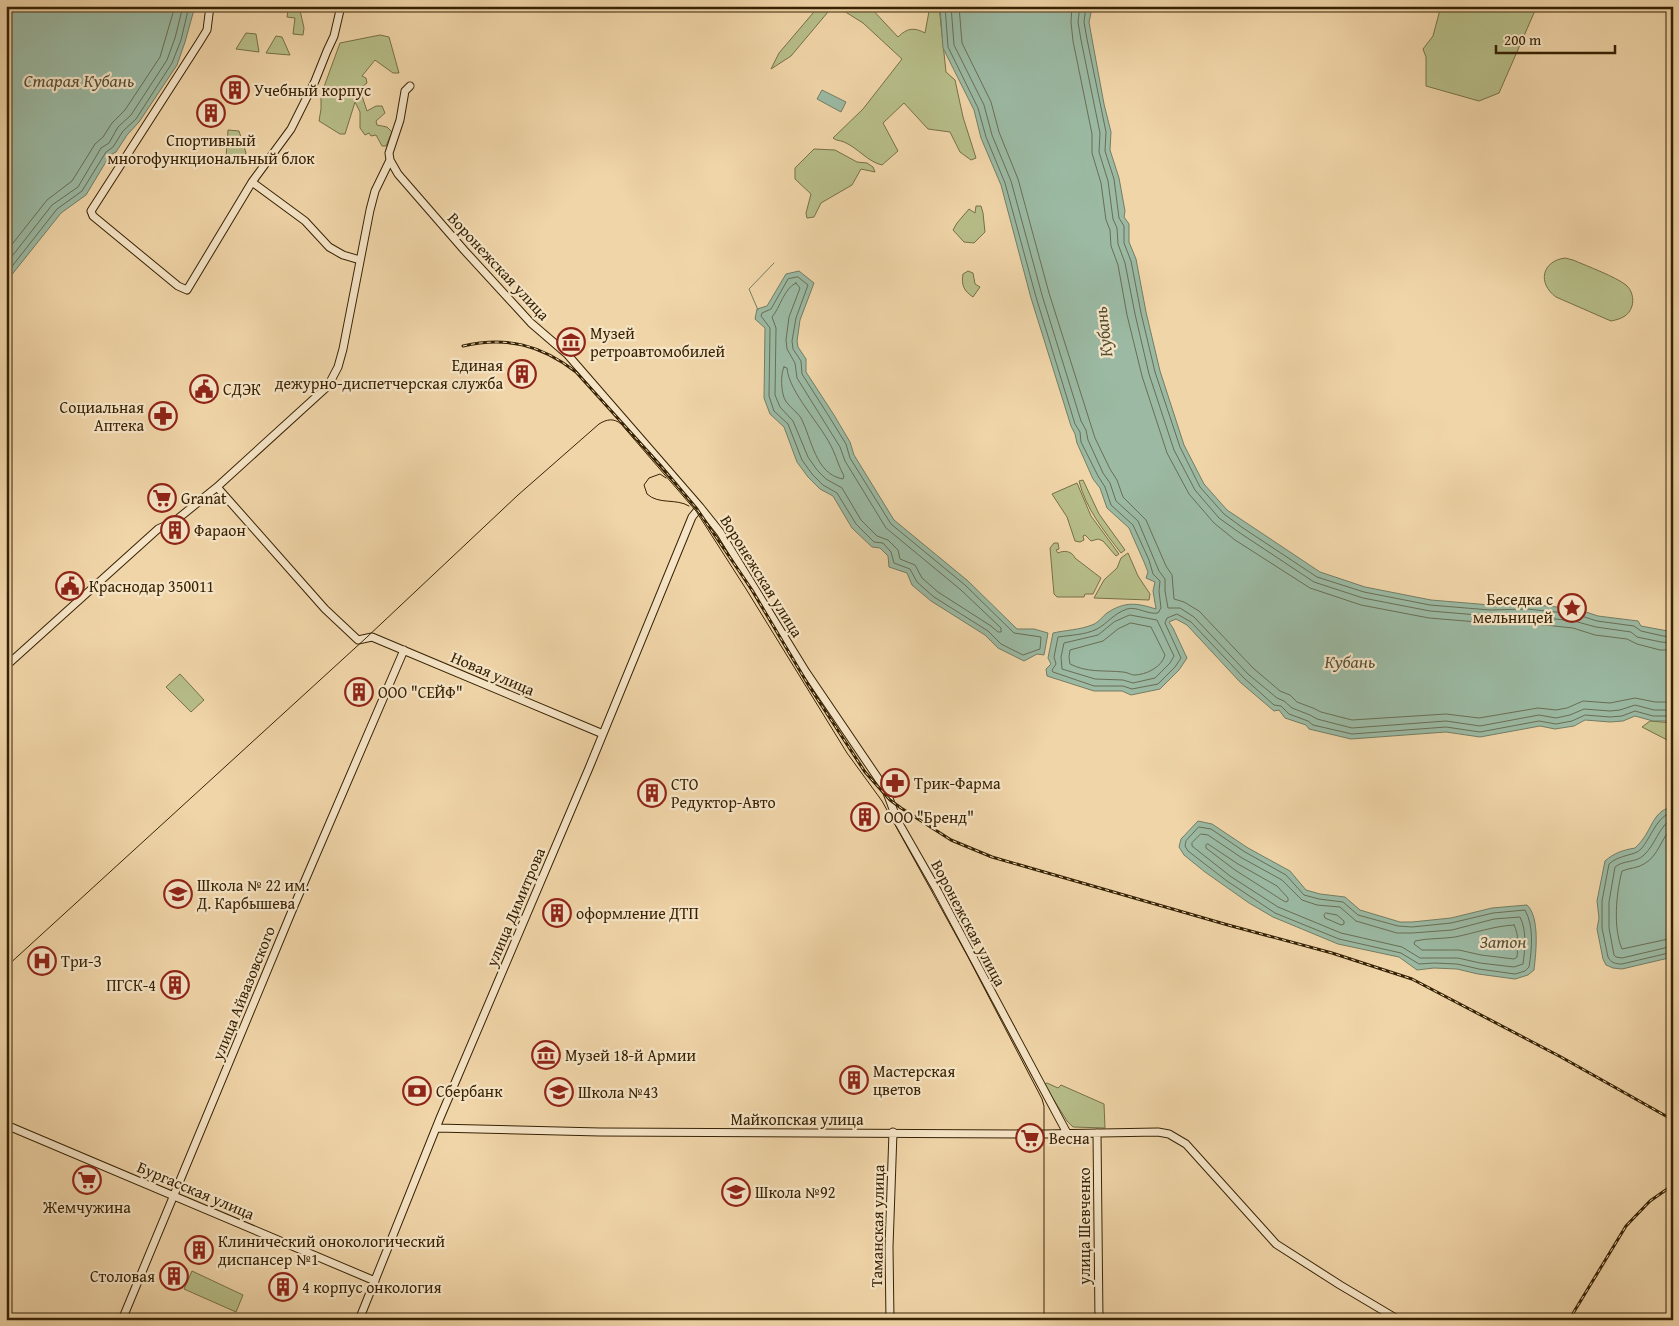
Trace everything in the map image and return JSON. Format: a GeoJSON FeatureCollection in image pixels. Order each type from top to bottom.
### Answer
{"type":"FeatureCollection","features":[{"type":"Feature","properties":{"kind":"street"},"geometry":{"type":"LineString","coordinates":[[210,6],[207,30],[91,211],[93,216],[178,286],[187,290],[252,182],[291,128],[328,51],[341,6]]}},
{"type":"Feature","properties":{"kind":"street"},"geometry":{"type":"LineString","coordinates":[[6,666],[158,529],[175,521],[215,489],[328,386],[338,367],[343,349],[375,191],[390,160],[390,145],[400,120],[405,91],[410,86]]}},
{"type":"Feature","properties":{"kind":"street","name":"Воронежская улица"},"geometry":{"type":"LineString","coordinates":[[390,160],[398,174],[414,194],[531,323],[567,354],[720,532],[806,672],[886,790],[897,820],[937,890],[1067,1133]]}},
{"type":"Feature","properties":{"kind":"street"},"geometry":{"type":"LineString","coordinates":[[252,182],[305,221],[329,247],[343,255],[360,260]]}},
{"type":"Feature","properties":{"kind":"street","name":"Новая улица"},"geometry":{"type":"LineString","coordinates":[[215,489],[325,609],[358,640],[372,638],[404,650],[603,734]]}},
{"type":"Feature","properties":{"kind":"street","name":"улица Димитрова"},"geometry":{"type":"LineString","coordinates":[[359,1320],[436,1128],[603,734],[692,518],[700,507]]}},
{"type":"Feature","properties":{"kind":"street","name":"улица Айвазовского"},"geometry":{"type":"LineString","coordinates":[[122,1320],[294,906],[404,650]]}},
{"type":"Feature","properties":{"kind":"street","name":"Бургасская улица"},"geometry":{"type":"LineString","coordinates":[[6,1125],[375,1281]]}},
{"type":"Feature","properties":{"kind":"street","name":"Майкопская улица"},"geometry":{"type":"LineString","coordinates":[[436,1128],[541,1132],[1042,1134],[1158,1132],[1176,1137],[1186,1144],[1276,1244],[1285,1251],[1400,1320]]}},
{"type":"Feature","properties":{"kind":"street","name":"Таманская улица"},"geometry":{"type":"LineString","coordinates":[[890,1320],[889,1247],[893,1132]]}},
{"type":"Feature","properties":{"kind":"street","name":"улица Шевченко"},"geometry":{"type":"LineString","coordinates":[[1098,1133],[1099,1320]]}},
{"type":"Feature","properties":{"kind":"green space"},"geometry":{"type":"Polygon","coordinates":[[[291,6],[299,6],[304,28],[303,35],[293,34],[295,18],[287,17],[291,6]]]}},
{"type":"Feature","properties":{"kind":"green space"},"geometry":{"type":"Polygon","coordinates":[[[819,6],[833,6],[791,56],[771,69],[779,53],[819,6]]]}},
{"type":"Feature","properties":{"kind":"green space"},"geometry":{"type":"Polygon","coordinates":[[[836,6],[869,6],[898,37],[911,29],[925,33],[930,6],[939,6],[946,72],[955,80],[963,117],[976,158],[971,160],[960,152],[950,132],[928,129],[904,103],[883,123],[898,151],[882,165],[872,161],[844,142],[833,138],[863,109],[902,59],[863,23],[836,6]]]}},
{"type":"Feature","properties":{"kind":"green space"},"geometry":{"type":"Polygon","coordinates":[[[1441,6],[1537,6],[1499,93],[1479,101],[1426,86],[1426,57],[1423,49],[1433,36],[1441,6]]]}},
{"type":"Feature","properties":{"kind":"green space"},"geometry":{"type":"Polygon","coordinates":[[[246,33],[256,34],[259,52],[236,49],[246,33]]]}},
{"type":"Feature","properties":{"kind":"green space"},"geometry":{"type":"Polygon","coordinates":[[[380,35],[389,37],[399,73],[393,73],[375,60],[362,76],[366,78],[367,83],[359,87],[367,111],[376,106],[382,106],[385,113],[376,121],[377,125],[387,127],[392,132],[386,146],[382,146],[376,135],[371,136],[369,133],[365,135],[360,128],[360,112],[355,102],[345,134],[340,134],[319,121],[321,95],[340,43],[380,35]]]}},
{"type":"Feature","properties":{"kind":"green space"},"geometry":{"type":"Polygon","coordinates":[[[276,36],[282,37],[290,55],[266,53],[276,36]]]}},
{"type":"Feature","properties":{"kind":"green space"},"geometry":{"type":"Polygon","coordinates":[[[228,130],[239,131],[246,153],[242,160],[226,158],[228,130]]]}},
{"type":"Feature","properties":{"kind":"green space"},"geometry":{"type":"Polygon","coordinates":[[[814,149],[835,150],[857,162],[867,163],[873,167],[875,172],[861,169],[852,185],[821,203],[814,217],[807,218],[806,213],[811,194],[795,179],[795,168],[814,149]]]}},
{"type":"Feature","properties":{"kind":"green space"},"geometry":{"type":"Polygon","coordinates":[[[976,206],[981,206],[985,232],[974,243],[964,242],[953,230],[969,209],[975,213],[976,206]]]}},
{"type":"Feature","properties":{"kind":"green space"},"geometry":{"type":"Polygon","coordinates":[[[1565,258],[1601,272],[1626,285],[1630,289],[1633,298],[1632,306],[1627,315],[1611,321],[1556,297],[1546,285],[1545,273],[1551,263],[1565,258]]]}},
{"type":"Feature","properties":{"kind":"green space"},"geometry":{"type":"Polygon","coordinates":[[[968,271],[973,273],[975,284],[980,287],[973,297],[965,290],[962,281],[963,274],[968,271]]]}},
{"type":"Feature","properties":{"kind":"green space"},"geometry":{"type":"Polygon","coordinates":[[[1083,480],[1099,514],[1125,550],[1121,553],[1102,528],[1086,501],[1079,481],[1083,480]]]}},
{"type":"Feature","properties":{"kind":"green space"},"geometry":{"type":"Polygon","coordinates":[[[1077,483],[1091,516],[1119,554],[1116,556],[1103,541],[1098,539],[1091,541],[1085,535],[1083,536],[1084,540],[1080,542],[1075,541],[1067,517],[1052,494],[1077,483]]]}},
{"type":"Feature","properties":{"kind":"green space"},"geometry":{"type":"Polygon","coordinates":[[[1054,543],[1058,543],[1059,549],[1056,550],[1058,553],[1065,551],[1070,553],[1101,578],[1093,594],[1085,594],[1084,597],[1057,597],[1054,594],[1050,548],[1054,543]]]}},
{"type":"Feature","properties":{"kind":"green space"},"geometry":{"type":"Polygon","coordinates":[[[1128,553],[1138,576],[1150,594],[1149,600],[1094,598],[1104,580],[1117,568],[1121,558],[1128,553]]]}},
{"type":"Feature","properties":{"kind":"green space"},"geometry":{"type":"Polygon","coordinates":[[[180,674],[204,700],[191,712],[166,687],[180,674]]]}},
{"type":"Feature","properties":{"kind":"green space"},"geometry":{"type":"Polygon","coordinates":[[[1650,721],[1673,723],[1673,743],[1642,727],[1650,721]]]}},
{"type":"Feature","properties":{"kind":"green space"},"geometry":{"type":"Polygon","coordinates":[[[1047,1083],[1058,1088],[1061,1085],[1104,1104],[1105,1128],[1073,1127],[1067,1121],[1044,1084],[1047,1083]]]}},
{"type":"Feature","properties":{"kind":"green space"},"geometry":{"type":"Polygon","coordinates":[[[192,1271],[243,1295],[236,1312],[184,1289],[192,1271]]]}},
{"type":"Feature","properties":{"kind":"water","name":"Старая Кубань"},"geometry":{"type":"Polygon","coordinates":[[[6,6],[195,6],[177,65],[139,122],[127,135],[116,152],[110,155],[86,195],[61,213],[6,282],[6,6]]]}},
{"type":"Feature","properties":{"kind":"water","name":"Кубань"},"geometry":{"type":"Polygon","coordinates":[[[940,6],[1091,6],[1089,22],[1111,132],[1110,150],[1119,178],[1125,211],[1124,217],[1129,224],[1129,242],[1136,259],[1160,371],[1184,445],[1204,484],[1227,510],[1320,572],[1365,587],[1431,600],[1490,605],[1527,604],[1577,609],[1598,616],[1638,621],[1641,626],[1673,632],[1673,721],[1653,721],[1635,716],[1623,721],[1585,720],[1574,726],[1555,729],[1540,726],[1480,737],[1446,732],[1351,739],[1309,729],[1306,725],[1285,718],[1279,710],[1274,711],[1240,682],[1187,625],[1176,619],[1169,622],[1187,658],[1179,670],[1160,689],[1131,695],[1122,691],[1094,691],[1047,676],[1046,669],[1051,664],[1048,658],[1053,633],[1092,625],[1107,613],[1120,606],[1137,604],[1156,609],[1153,591],[1155,582],[1146,578],[1148,572],[1129,528],[1107,508],[1100,488],[1093,479],[1077,443],[1031,298],[1001,185],[981,138],[974,110],[943,48],[940,6]]]}},
{"type":"Feature","properties":{"kind":"water"},"geometry":{"type":"Polygon","coordinates":[[[822,90],[846,102],[841,112],[817,99],[822,90]]]}},
{"type":"Feature","properties":{"kind":"water"},"geometry":{"type":"Polygon","coordinates":[[[799,271],[814,283],[800,320],[797,341],[798,347],[806,359],[806,372],[834,415],[850,442],[854,455],[894,520],[968,581],[1017,629],[1034,629],[1048,633],[1044,655],[1037,654],[1024,661],[998,648],[985,635],[931,601],[912,585],[907,573],[889,567],[888,556],[880,548],[872,547],[852,528],[833,496],[820,489],[797,462],[784,427],[770,414],[764,398],[765,328],[755,319],[757,309],[767,306],[786,274],[799,271]]]}},
{"type":"Feature","properties":{"kind":"water"},"geometry":{"type":"Polygon","coordinates":[[[1673,807],[1673,957],[1622,969],[1613,968],[1606,965],[1603,959],[1597,929],[1599,918],[1597,901],[1605,861],[1619,852],[1635,848],[1658,815],[1667,808],[1673,807]]]}},
{"type":"Feature","properties":{"kind":"water","name":"Затон"},"geometry":{"type":"Polygon","coordinates":[[[1198,821],[1212,824],[1248,848],[1290,871],[1306,890],[1345,897],[1360,910],[1400,922],[1451,918],[1492,908],[1527,905],[1534,918],[1535,926],[1534,970],[1528,975],[1515,979],[1457,969],[1434,968],[1417,970],[1399,957],[1338,944],[1273,917],[1249,903],[1184,855],[1179,847],[1181,839],[1198,821]]]}},
{"type":"Feature","properties":{"kind":"waterway"},"geometry":{"type":"LineString","coordinates":[[758,310],[749,289],[774,263]]}},
{"type":"Feature","properties":{"kind":"tram line"},"geometry":{"type":"LineString","coordinates":[[6,967],[366,638],[518,495],[599,424],[608,420],[616,421],[621,424],[696,511],[847,753],[882,801],[968,957],[1042,1099],[1044,1106],[1044,1320]]}},
{"type":"Feature","properties":{"kind":"tram line"},"geometry":{"type":"LineString","coordinates":[[666,478],[660,474],[649,478],[644,485],[647,494],[662,501],[679,502],[689,506]]}},
{"type":"Feature","properties":{"kind":"railway"},"geometry":{"type":"LineString","coordinates":[[463,346],[494,342],[523,345],[550,355],[576,372],[697,509],[752,590],[809,686],[865,772],[890,800],[951,840],[992,857],[1332,953],[1412,979],[1561,1057],[1673,1120]]}},
{"type":"Feature","properties":{"kind":"railway"},"geometry":{"type":"LineString","coordinates":[[1569,1320],[1626,1226],[1650,1201],[1673,1185]]}},
{"type":"Feature","properties":{"kind":"place","name":"Учебный корпус"},"geometry":{"type":"Point","coordinates":[235,90]}},
{"type":"Feature","properties":{"kind":"place","name":"Спортивный многофункциональный блок"},"geometry":{"type":"Point","coordinates":[211,113]}},
{"type":"Feature","properties":{"kind":"place","name":"Музей ретроавтомобилей"},"geometry":{"type":"Point","coordinates":[571,342]}},
{"type":"Feature","properties":{"kind":"place","name":"Единая дежурно-диспетчерская служба"},"geometry":{"type":"Point","coordinates":[522,374]}},
{"type":"Feature","properties":{"kind":"place","name":"СДЭК"},"geometry":{"type":"Point","coordinates":[204,389]}},
{"type":"Feature","properties":{"kind":"place","name":"Социальная Аптека"},"geometry":{"type":"Point","coordinates":[163,416]}},
{"type":"Feature","properties":{"kind":"place","name":"Granat"},"geometry":{"type":"Point","coordinates":[162,498]}},
{"type":"Feature","properties":{"kind":"place","name":"Фараон"},"geometry":{"type":"Point","coordinates":[175,530]}},
{"type":"Feature","properties":{"kind":"place","name":"Краснодар 350011"},"geometry":{"type":"Point","coordinates":[70,586]}},
{"type":"Feature","properties":{"kind":"place","name":"Беседка с мельницей"},"geometry":{"type":"Point","coordinates":[1572,608]}},
{"type":"Feature","properties":{"kind":"place","name":"ООО \"СЕЙФ\""},"geometry":{"type":"Point","coordinates":[359,692]}},
{"type":"Feature","properties":{"kind":"place","name":"Трик-Фарма"},"geometry":{"type":"Point","coordinates":[895,783]}},
{"type":"Feature","properties":{"kind":"place","name":"СТО Редуктор-Авто"},"geometry":{"type":"Point","coordinates":[652,793]}},
{"type":"Feature","properties":{"kind":"place","name":"ООО \"Бренд\""},"geometry":{"type":"Point","coordinates":[865,817]}},
{"type":"Feature","properties":{"kind":"place","name":"Школа № 22 им. Д. Карбышева"},"geometry":{"type":"Point","coordinates":[178,894]}},
{"type":"Feature","properties":{"kind":"place","name":"оформление ДТП"},"geometry":{"type":"Point","coordinates":[557,913]}},
{"type":"Feature","properties":{"kind":"place","name":"Три-З"},"geometry":{"type":"Point","coordinates":[42,961]}},
{"type":"Feature","properties":{"kind":"place","name":"ПГСК-4"},"geometry":{"type":"Point","coordinates":[175,985]}},
{"type":"Feature","properties":{"kind":"place","name":"Музей 18-й Армии"},"geometry":{"type":"Point","coordinates":[546,1055]}},
{"type":"Feature","properties":{"kind":"place","name":"Мастерская цветов"},"geometry":{"type":"Point","coordinates":[854,1080]}},
{"type":"Feature","properties":{"kind":"place","name":"Сбербанк"},"geometry":{"type":"Point","coordinates":[417,1091]}},
{"type":"Feature","properties":{"kind":"place","name":"Школа №43"},"geometry":{"type":"Point","coordinates":[559,1092]}},
{"type":"Feature","properties":{"kind":"place","name":"Весна"},"geometry":{"type":"Point","coordinates":[1030,1138]}},
{"type":"Feature","properties":{"kind":"place","name":"Жемчужина"},"geometry":{"type":"Point","coordinates":[87,1180]}},
{"type":"Feature","properties":{"kind":"place","name":"Школа №92"},"geometry":{"type":"Point","coordinates":[736,1192]}},
{"type":"Feature","properties":{"kind":"place","name":"Клинический онокологический диспансер №1"},"geometry":{"type":"Point","coordinates":[199,1250]}},
{"type":"Feature","properties":{"kind":"place","name":"Столовая"},"geometry":{"type":"Point","coordinates":[174,1276]}},
{"type":"Feature","properties":{"kind":"place","name":"4 корпус онкология"},"geometry":{"type":"Point","coordinates":[283,1287]}}]}
